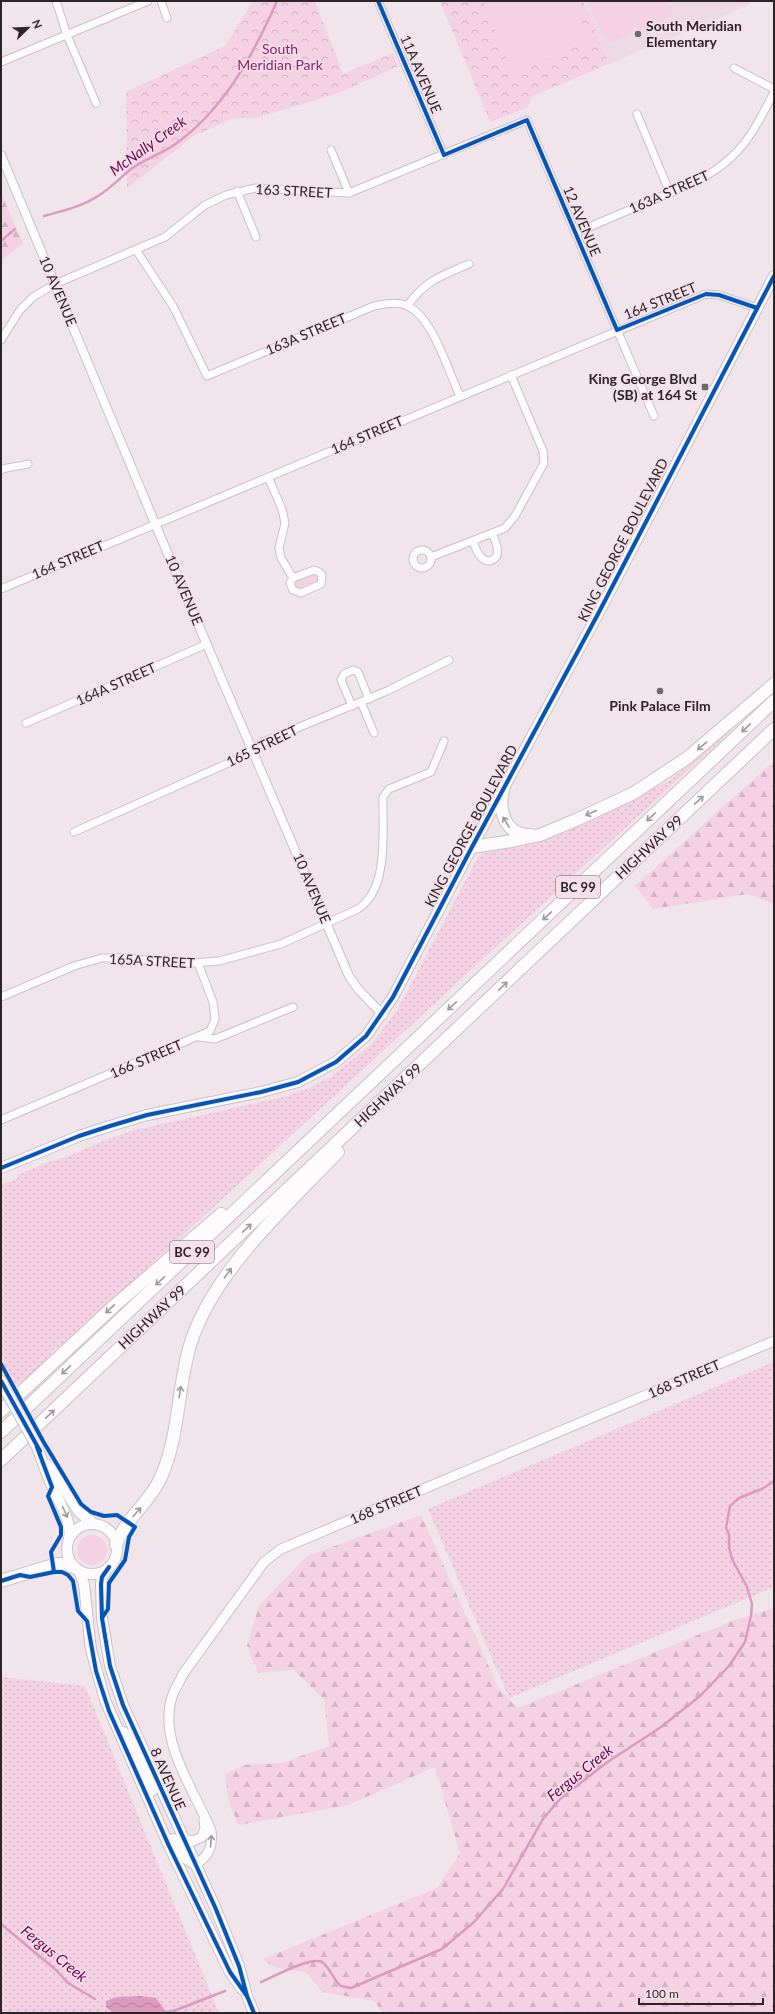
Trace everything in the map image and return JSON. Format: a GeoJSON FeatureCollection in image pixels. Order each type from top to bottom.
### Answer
{"type":"FeatureCollection","features":[{"type":"Feature","properties":{"kind":"highway"},"geometry":{"type":"LineString","coordinates":[[472,847],[527,838],[554,830],[616,802],[669,771],[705,744],[774,684]]}},
{"type":"Feature","properties":{"kind":"highway","name":"HIGHWAY 99"},"geometry":{"type":"LineString","coordinates":[[1,1432],[774,701]]}},
{"type":"Feature","properties":{"kind":"highway","name":"HIGHWAY 99"},"geometry":{"type":"LineString","coordinates":[[1,1460],[774,729]]}},
{"type":"Feature","properties":{"kind":"highway"},"geometry":{"type":"LineString","coordinates":[[504,786],[501,796],[501,808],[505,822],[510,827],[516,832],[528,835],[554,830]]}},
{"type":"Feature","properties":{"kind":"highway"},"geometry":{"type":"LineString","coordinates":[[116,1545],[126,1524],[147,1501],[162,1477],[170,1451],[183,1375],[192,1340],[205,1309],[221,1282],[289,1204],[444,1042]]}},
{"type":"Feature","properties":{"kind":"highway"},"geometry":{"type":"LineString","coordinates":[[1,1412],[119,1301],[382,1072]]}},
{"type":"Feature","properties":{"kind":"highway"},"geometry":{"type":"LineString","coordinates":[[1,1581],[56,1565],[67,1564],[77,1569]]}},
{"type":"Feature","properties":{"kind":"main road","name":"KING GEORGE BOULEVARD"},"geometry":{"type":"LineString","coordinates":[[1,1168],[79,1136],[147,1115],[261,1092],[298,1082],[322,1072],[352,1050],[366,1036],[383,1015],[774,276]]}},
{"type":"Feature","properties":{"kind":"main road","name":"168 STREET"},"geometry":{"type":"LineString","coordinates":[[195,1864],[208,1853],[212,1842],[211,1831],[204,1812],[174,1752],[169,1718],[173,1694],[183,1674],[248,1582],[257,1570],[271,1556],[281,1549],[774,1341]]}},
{"type":"Feature","properties":{"kind":"main road"},"geometry":{"type":"LineString","coordinates":[[1,1381],[37,1447],[76,1508],[87,1520],[108,1530],[114,1538],[116,1545],[115,1557],[109,1567],[96,1574],[77,1569],[68,1554],[70,1528],[67,1516],[52,1487],[37,1447]]}},
{"type":"Feature","properties":{"kind":"main road"},"geometry":{"type":"LineString","coordinates":[[69,1539],[79,1528],[94,1524]]}},
{"type":"Feature","properties":{"kind":"main road","name":"8 AVENUE"},"geometry":{"type":"LineString","coordinates":[[109,1567],[102,1579],[100,1587],[102,1618],[110,1666],[123,1705],[195,1864],[239,1966],[247,1996],[254,2013]]}},
{"type":"Feature","properties":{"kind":"main road","name":"8 AVENUE"},"geometry":{"type":"LineString","coordinates":[[77,1569],[84,1584],[87,1626],[92,1656],[103,1694],[166,1840],[230,1972],[247,1996]]}},
{"type":"Feature","properties":{"kind":"main road"},"geometry":{"type":"LineString","coordinates":[[115,1724],[128,1736],[176,1845],[185,1858],[195,1864]]}},
{"type":"Feature","properties":{"kind":"main road","name":"168 STREET"},"geometry":{"type":"LineString","coordinates":[[183,1839],[193,1841],[202,1837],[205,1828],[204,1812]]}},
{"type":"Feature","properties":{"kind":"street"},"geometry":{"type":"LineString","coordinates":[[56,1],[68,35],[96,103]]}},
{"type":"Feature","properties":{"kind":"street"},"geometry":{"type":"LineString","coordinates":[[1,62],[148,1]]}},
{"type":"Feature","properties":{"kind":"street"},"geometry":{"type":"LineString","coordinates":[[161,1],[167,18]]}},
{"type":"Feature","properties":{"kind":"street","name":"11A AVENUE"},"geometry":{"type":"LineString","coordinates":[[378,1],[444,155]]}},
{"type":"Feature","properties":{"kind":"street"},"geometry":{"type":"LineString","coordinates":[[734,68],[774,91]]}},
{"type":"Feature","properties":{"kind":"street","name":"163A STREET"},"geometry":{"type":"LineString","coordinates":[[576,233],[713,173],[730,160],[748,138],[774,91]]}},
{"type":"Feature","properties":{"kind":"street"},"geometry":{"type":"LineString","coordinates":[[637,114],[670,193]]}},
{"type":"Feature","properties":{"kind":"street","name":"163 STREET"},"geometry":{"type":"LineString","coordinates":[[1,340],[17,313],[26,303],[56,284],[165,237],[205,205],[236,191],[256,188],[275,188],[349,193],[527,120]]}},
{"type":"Feature","properties":{"kind":"street","name":"12 AVENUE"},"geometry":{"type":"LineString","coordinates":[[527,120],[654,416]]}},
{"type":"Feature","properties":{"kind":"street"},"geometry":{"type":"LineString","coordinates":[[331,150],[349,193]]}},
{"type":"Feature","properties":{"kind":"street","name":"10 AVENUE"},"geometry":{"type":"LineString","coordinates":[[1,155],[155,523],[349,976],[358,989],[383,1015]]}},
{"type":"Feature","properties":{"kind":"street"},"geometry":{"type":"LineString","coordinates":[[236,191],[256,236]]}},
{"type":"Feature","properties":{"kind":"street","name":"163A STREET"},"geometry":{"type":"LineString","coordinates":[[136,250],[173,306],[207,376],[374,306],[391,302],[407,306]]}},
{"type":"Feature","properties":{"kind":"street"},"geometry":{"type":"LineString","coordinates":[[460,396],[431,329],[421,315],[407,306],[418,290],[428,282],[469,264]]}},
{"type":"Feature","properties":{"kind":"street","name":"164 STREET"},"geometry":{"type":"LineString","coordinates":[[1,589],[155,523],[706,294],[719,295],[756,308]]}},
{"type":"Feature","properties":{"kind":"street"},"geometry":{"type":"LineString","coordinates":[[431,557],[505,528],[515,516],[544,463],[543,451],[510,375]]}},
{"type":"Feature","properties":{"kind":"street"},"geometry":{"type":"LineString","coordinates":[[1,469],[9,466],[18,467],[28,464]]}},
{"type":"Feature","properties":{"kind":"street"},"geometry":{"type":"LineString","coordinates":[[268,477],[282,509],[285,524],[280,548],[281,558],[293,578]]}},
{"type":"Feature","properties":{"kind":"street"},"geometry":{"type":"LineString","coordinates":[[473,541],[480,557],[486,561],[492,560],[497,556],[498,550],[492,533]]}},
{"type":"Feature","properties":{"kind":"street","name":"164A STREET"},"geometry":{"type":"LineString","coordinates":[[26,724],[207,644]]}},
{"type":"Feature","properties":{"kind":"street","name":"165 STREET"},"geometry":{"type":"LineString","coordinates":[[74,832],[244,756],[263,742],[369,699],[449,660]]}},
{"type":"Feature","properties":{"kind":"street"},"geometry":{"type":"LineString","coordinates":[[352,706],[341,680],[344,674],[353,670],[358,672],[369,699]]}},
{"type":"Feature","properties":{"kind":"street"},"geometry":{"type":"LineString","coordinates":[[361,702],[374,733]]}},
{"type":"Feature","properties":{"kind":"street","name":"165A STREET"},"geometry":{"type":"LineString","coordinates":[[1,997],[74,966],[102,958],[123,958],[178,964],[219,961],[265,949],[327,924],[358,909],[365,904],[369,898],[381,871],[384,797],[389,789],[431,772],[444,741]]}},
{"type":"Feature","properties":{"kind":"street"},"geometry":{"type":"LineString","coordinates":[[198,963],[213,1002],[215,1019],[210,1031],[199,1037]]}},
{"type":"Feature","properties":{"kind":"street","name":"166 STREET"},"geometry":{"type":"LineString","coordinates":[[1,1120],[199,1037],[215,1039],[293,1007]]}},
{"type":"Feature","properties":{"kind":"shaded area","name":"South Meridian Elementary"},"geometry":{"type":"Polygon","coordinates":[[[583,1],[751,1],[749,5],[609,64],[583,1]]]}},
{"type":"Feature","properties":{"kind":"green space","name":"South Meridian Park"},"geometry":{"type":"Polygon","coordinates":[[[253,1],[315,1],[343,74],[393,53],[398,66],[339,93],[256,118],[234,118],[195,135],[127,188],[126,92],[225,46],[253,1]]]}},
{"type":"Feature","properties":{"kind":"green space"},"geometry":{"type":"Polygon","coordinates":[[[440,1],[583,1],[609,64],[531,97],[528,107],[490,122],[440,1]]]}},
{"type":"Feature","properties":{"kind":"green space"},"geometry":{"type":"Polygon","coordinates":[[[483,1],[573,1],[590,41],[513,74],[483,1]]]}},
{"type":"Feature","properties":{"kind":"green space"},"geometry":{"type":"Polygon","coordinates":[[[589,1],[668,1],[674,16],[606,44],[589,1]]]}},
{"type":"Feature","properties":{"kind":"green space"},"geometry":{"type":"Polygon","coordinates":[[[1,193],[23,243],[1,261],[1,193]]]}},
{"type":"Feature","properties":{"kind":"green space"},"geometry":{"type":"Polygon","coordinates":[[[315,574],[319,579],[317,583],[301,589],[296,588],[295,584],[297,581],[315,574]]]}},
{"type":"Feature","properties":{"kind":"green space"},"geometry":{"type":"Polygon","coordinates":[[[735,727],[68,1341],[55,1349],[30,1377],[13,1386],[1,1362],[1,1185],[18,1178],[17,1175],[131,1131],[283,1097],[307,1089],[329,1078],[371,1045],[398,1009],[477,859],[482,853],[534,844],[564,833],[608,813],[670,780],[735,727]]]}},
{"type":"Feature","properties":{"kind":"green space"},"geometry":{"type":"Polygon","coordinates":[[[774,761],[774,904],[748,894],[653,909],[635,886],[774,761]]]}},
{"type":"Feature","properties":{"kind":"green space"},"geometry":{"type":"Polygon","coordinates":[[[774,1362],[774,1587],[509,1698],[428,1509],[774,1362]]]}},
{"type":"Feature","properties":{"kind":"green space"},"geometry":{"type":"Polygon","coordinates":[[[421,1515],[499,1689],[518,1708],[732,1621],[774,1608],[774,2013],[383,2013],[374,2001],[322,1992],[306,1972],[276,1968],[263,1959],[437,1888],[460,1853],[435,1767],[348,1805],[239,1825],[230,1806],[225,1775],[244,1765],[282,1763],[329,1746],[324,1699],[293,1670],[258,1673],[247,1646],[259,1606],[307,1556],[421,1515]]]}},
{"type":"Feature","properties":{"kind":"green space"},"geometry":{"type":"Polygon","coordinates":[[[92,1535],[102,1540],[107,1550],[102,1560],[92,1565],[82,1560],[77,1550],[82,1540],[92,1535]]]}},
{"type":"Feature","properties":{"kind":"green space"},"geometry":{"type":"Polygon","coordinates":[[[1,1677],[85,1686],[219,2013],[1,2013],[1,1677]]]}},
{"type":"Feature","properties":{"kind":"water"},"geometry":{"type":"Polygon","coordinates":[[[140,1996],[156,1998],[167,2013],[113,2013],[106,2007],[106,2001],[117,1997],[140,1996]]]}},
{"type":"Feature","properties":{"kind":"waterway","name":"McNally Creek"},"geometry":{"type":"LineString","coordinates":[[44,216],[92,200],[107,190],[131,169],[171,147],[206,118],[234,82],[268,22],[277,1]]}},
{"type":"Feature","properties":{"kind":"waterway","name":"McNally Creek"},"geometry":{"type":"LineString","coordinates":[[1,241],[15,229]]}},
{"type":"Feature","properties":{"kind":"waterway","name":"Fergus Creek"},"geometry":{"type":"LineString","coordinates":[[261,1982],[301,1964],[317,1961],[325,1964],[341,1986],[351,1988],[442,1949],[474,1922],[503,1889],[543,1819],[560,1799],[606,1763],[661,1727],[700,1696],[729,1666],[745,1642],[752,1604],[747,1587],[732,1559],[729,1547],[729,1534],[726,1528],[730,1506],[739,1498],[762,1489],[774,1481]]}},
{"type":"Feature","properties":{"kind":"waterway","name":"Fergus Creek"},"geometry":{"type":"LineString","coordinates":[[1,1924],[56,1970],[68,1983],[95,1999]]}},
{"type":"Feature","properties":{"kind":"waterway","name":"Fergus Creek"},"geometry":{"type":"LineString","coordinates":[[164,2012],[171,2012],[225,1991]]}},
{"type":"Feature","properties":{"kind":"cycle path"},"geometry":{"type":"LineString","coordinates":[[378,1],[444,155],[527,120],[617,330],[706,294],[719,295],[757,308]]}},
{"type":"Feature","properties":{"kind":"cycle path"},"geometry":{"type":"LineString","coordinates":[[1,1168],[79,1136],[147,1115],[261,1092],[298,1082],[336,1062],[366,1036],[393,997],[598,614],[774,276]]}},
{"type":"Feature","properties":{"kind":"cycle path"},"geometry":{"type":"LineString","coordinates":[[1,1364],[43,1441],[81,1504],[91,1512],[104,1516],[117,1515],[135,1527],[129,1537],[125,1560],[109,1583],[108,1609],[102,1618]]}},
{"type":"Feature","properties":{"kind":"cycle path"},"geometry":{"type":"LineString","coordinates":[[1,1381],[40,1451]]}},
{"type":"Feature","properties":{"kind":"cycle path"},"geometry":{"type":"LineString","coordinates":[[37,1447],[52,1487],[48,1496],[61,1527],[61,1535],[51,1552],[54,1572],[62,1572],[68,1575],[73,1581],[78,1611],[87,1621],[96,1671],[109,1711],[169,1846],[230,1972],[247,1996]]}},
{"type":"Feature","properties":{"kind":"cycle path"},"geometry":{"type":"LineString","coordinates":[[109,1567],[102,1577],[101,1584],[102,1618],[110,1666],[123,1705],[215,1907],[239,1966],[247,1996],[254,2013]]}},
{"type":"Feature","properties":{"kind":"cycle path"},"geometry":{"type":"LineString","coordinates":[[1,1581],[20,1575],[30,1577],[54,1572]]}},
{"type":"Feature","properties":{"kind":"place","name":"South Meridian Elementary"},"geometry":{"type":"Point","coordinates":[638,34]}},
{"type":"Feature","properties":{"kind":"place","name":"King George Blvd (SB) at 164 St"},"geometry":{"type":"Point","coordinates":[705,387]}},
{"type":"Feature","properties":{"kind":"place","name":"Pink Palace Film"},"geometry":{"type":"Point","coordinates":[660,691]}}]}
